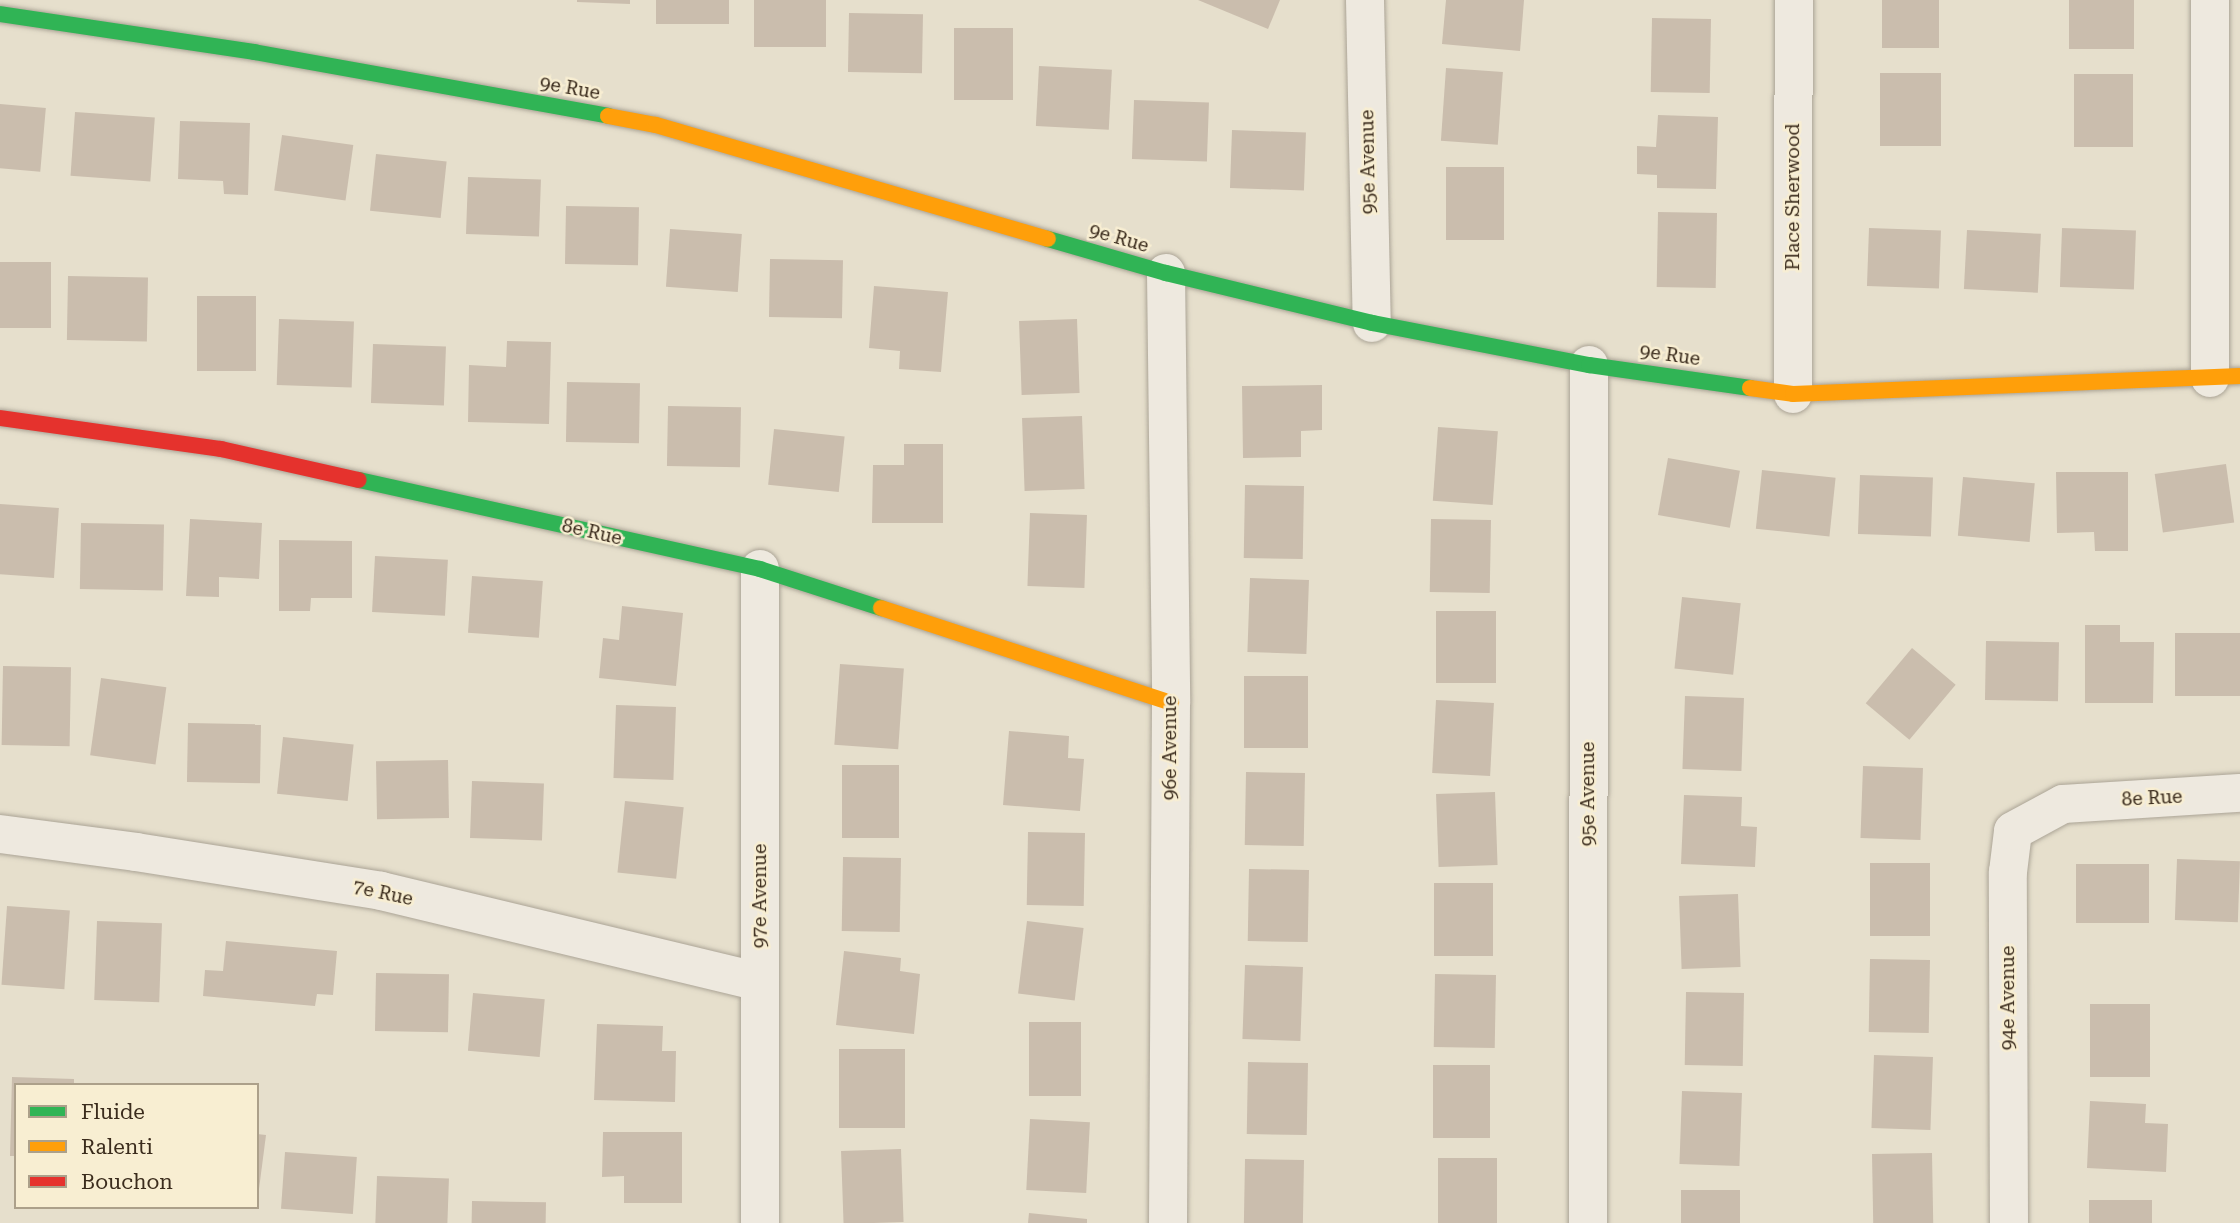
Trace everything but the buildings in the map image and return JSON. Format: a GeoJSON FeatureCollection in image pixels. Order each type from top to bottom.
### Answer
{"type":"FeatureCollection","features":[{"type":"Feature","properties":{"kind":"street","name":"95e Avenue"},"geometry":{"type":"LineString","coordinates":[[1365,0],[1372,323]]}},
{"type":"Feature","properties":{"kind":"street","name":"Place Sherwood"},"geometry":{"type":"LineString","coordinates":[[1793,394],[1794,0]]}},
{"type":"Feature","properties":{"kind":"street"},"geometry":{"type":"LineString","coordinates":[[2210,0],[2225,377]]}},
{"type":"Feature","properties":{"kind":"street","name":"9e Rue"},"geometry":{"type":"LineString","coordinates":[[0,14],[254,52],[656,125],[1166,273],[1372,323],[1589,365],[1793,394],[2225,377]]}},
{"type":"Feature","properties":{"kind":"street","name":"96e Avenue"},"geometry":{"type":"LineString","coordinates":[[1166,273],[1171,703],[1168,1223]]}},
{"type":"Feature","properties":{"kind":"street","name":"95e Avenue"},"geometry":{"type":"LineString","coordinates":[[1588,1223],[1589,365]]}},
{"type":"Feature","properties":{"kind":"street","name":"8e Rue"},"geometry":{"type":"LineString","coordinates":[[0,418],[220,449],[760,569],[1171,703]]}},
{"type":"Feature","properties":{"kind":"street","name":"97e Avenue"},"geometry":{"type":"LineString","coordinates":[[760,569],[760,1223]]}},
{"type":"Feature","properties":{"kind":"street","name":"8e Rue"},"geometry":{"type":"LineString","coordinates":[[2063,804],[2240,793]]}},
{"type":"Feature","properties":{"kind":"street","name":"94e Avenue"},"geometry":{"type":"LineString","coordinates":[[2009,1223],[2008,872],[2013,831],[2063,804]]}},
{"type":"Feature","properties":{"kind":"street","name":"7e Rue"},"geometry":{"type":"LineString","coordinates":[[0,834],[136,852],[381,891],[759,982]]}},
{"type":"Feature","properties":{"kind":"traffic: fast"},"geometry":{"type":"LineString","coordinates":[[0,14],[254,52],[608,116]]}},
{"type":"Feature","properties":{"kind":"traffic: fast"},"geometry":{"type":"LineString","coordinates":[[1048,239],[1166,273],[1372,323],[1589,365],[1750,388]]}},
{"type":"Feature","properties":{"kind":"traffic: fast"},"geometry":{"type":"LineString","coordinates":[[359,480],[760,569],[881,608]]}},
{"type":"Feature","properties":{"kind":"traffic: slow"},"geometry":{"type":"LineString","coordinates":[[608,116],[656,125],[1048,239]]}},
{"type":"Feature","properties":{"kind":"traffic: slow"},"geometry":{"type":"LineString","coordinates":[[1750,388],[1793,394],[2240,376]]}},
{"type":"Feature","properties":{"kind":"traffic: slow"},"geometry":{"type":"LineString","coordinates":[[881,608],[1171,703]]}},
{"type":"Feature","properties":{"kind":"traffic: jam"},"geometry":{"type":"LineString","coordinates":[[0,418],[221,449],[359,480]]}}]}
